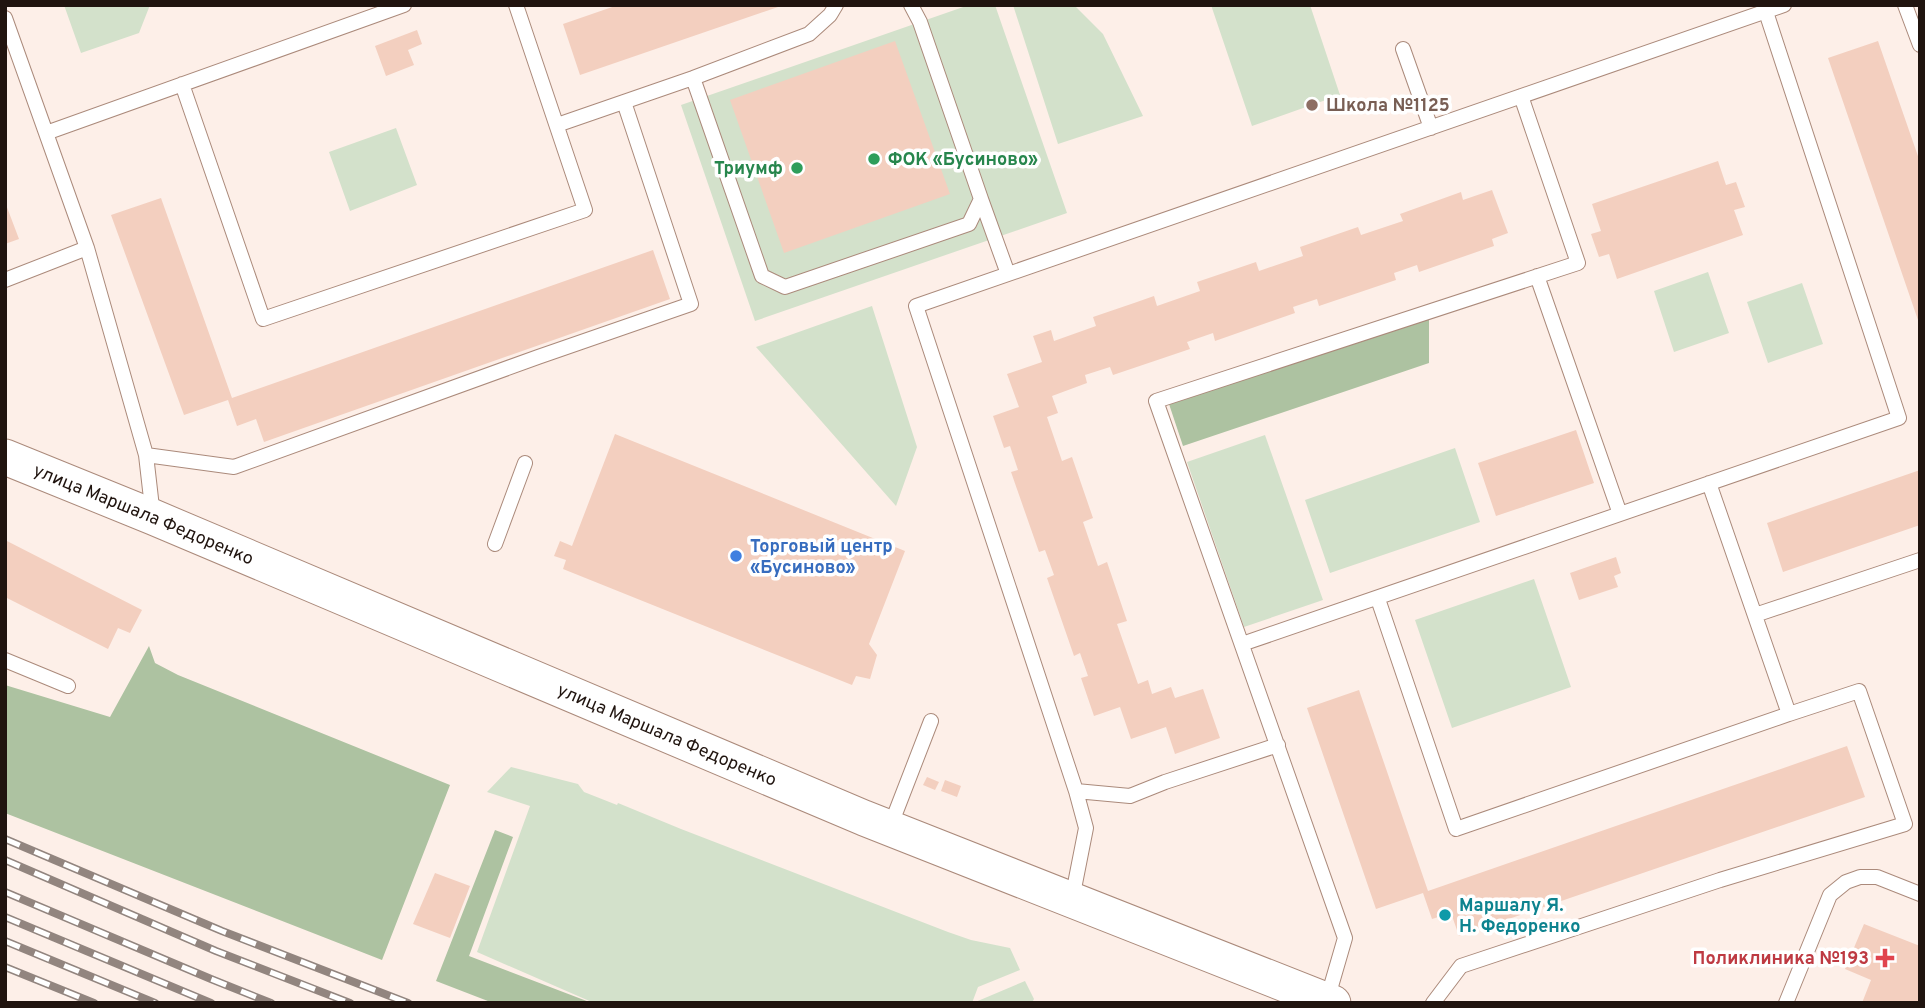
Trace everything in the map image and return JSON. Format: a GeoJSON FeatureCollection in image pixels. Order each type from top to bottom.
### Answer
{"type":"FeatureCollection","features":[{"type":"Feature","properties":{"kind":"street","name":"улица Маршала Федоренко"},"geometry":{"type":"LineString","coordinates":[[5,457],[890,828],[1330,1002]]}},
{"type":"Feature","properties":{"kind":"lane"},"geometry":{"type":"LineString","coordinates":[[46,132],[404,5]]}},
{"type":"Feature","properties":{"kind":"lane"},"geometry":{"type":"LineString","coordinates":[[183,84],[263,319],[585,210],[516,5]]}},
{"type":"Feature","properties":{"kind":"lane"},"geometry":{"type":"LineString","coordinates":[[557,125],[694,78],[809,34],[830,15],[836,5]]}},
{"type":"Feature","properties":{"kind":"lane"},"geometry":{"type":"LineString","coordinates":[[911,5],[920,22],[1008,274]]}},
{"type":"Feature","properties":{"kind":"lane"},"geometry":{"type":"LineString","coordinates":[[1072,899],[1086,828],[916,306],[1784,5]]}},
{"type":"Feature","properties":{"kind":"lane"},"geometry":{"type":"LineString","coordinates":[[1905,5],[1920,45]]}},
{"type":"Feature","properties":{"kind":"lane"},"geometry":{"type":"LineString","coordinates":[[1242,644],[1899,418],[1766,12]]}},
{"type":"Feature","properties":{"kind":"lane"},"geometry":{"type":"LineString","coordinates":[[5,18],[87,248],[146,455],[153,517]]}},
{"type":"Feature","properties":{"kind":"lane"},"geometry":{"type":"LineString","coordinates":[[1403,49],[1431,128]]}},
{"type":"Feature","properties":{"kind":"lane"},"geometry":{"type":"LineString","coordinates":[[694,78],[762,276],[785,287],[969,224],[981,199]]}},
{"type":"Feature","properties":{"kind":"lane"},"geometry":{"type":"LineString","coordinates":[[1330,1002],[1345,938],[1156,401],[1578,262],[1521,96]]}},
{"type":"Feature","properties":{"kind":"lane"},"geometry":{"type":"LineString","coordinates":[[146,455],[233,467],[691,304],[624,102]]}},
{"type":"Feature","properties":{"kind":"lane"},"geometry":{"type":"LineString","coordinates":[[5,280],[87,248]]}},
{"type":"Feature","properties":{"kind":"lane"},"geometry":{"type":"LineString","coordinates":[[1537,276],[1620,514]]}},
{"type":"Feature","properties":{"kind":"lane"},"geometry":{"type":"LineString","coordinates":[[495,544],[525,463]]}},
{"type":"Feature","properties":{"kind":"lane"},"geometry":{"type":"LineString","coordinates":[[1709,483],[1789,714]]}},
{"type":"Feature","properties":{"kind":"lane"},"geometry":{"type":"LineString","coordinates":[[1755,614],[1920,560]]}},
{"type":"Feature","properties":{"kind":"lane"},"geometry":{"type":"LineString","coordinates":[[1378,598],[1456,829],[1859,691],[1905,824],[1720,880],[1461,966],[1433,1003]]}},
{"type":"Feature","properties":{"kind":"lane"},"geometry":{"type":"LineString","coordinates":[[5,660],[68,686]]}},
{"type":"Feature","properties":{"kind":"lane"},"geometry":{"type":"LineString","coordinates":[[890,828],[931,721]]}},
{"type":"Feature","properties":{"kind":"lane"},"geometry":{"type":"LineString","coordinates":[[1076,792],[1130,796],[1278,746]]}},
{"type":"Feature","properties":{"kind":"lane"},"geometry":{"type":"LineString","coordinates":[[1786,1003],[1830,895],[1846,882],[1860,877],[1877,877],[1920,894]]}},
{"type":"Feature","properties":{"kind":"green space"},"geometry":{"type":"Polygon","coordinates":[[[64,5],[150,5],[139,33],[81,53],[64,5]]]}},
{"type":"Feature","properties":{"kind":"green space","name":"ФОК «Бусиново»"},"geometry":{"type":"Polygon","coordinates":[[[969,5],[995,5],[1067,213],[755,321],[681,105],[969,5]]]}},
{"type":"Feature","properties":{"kind":"green space"},"geometry":{"type":"Polygon","coordinates":[[[1013,5],[1074,5],[1103,34],[1143,116],[1058,144],[1013,5]]]}},
{"type":"Feature","properties":{"kind":"green space"},"geometry":{"type":"Polygon","coordinates":[[[1211,5],[1310,5],[1340,95],[1252,126],[1211,5]]]}},
{"type":"Feature","properties":{"kind":"green space"},"geometry":{"type":"Polygon","coordinates":[[[396,128],[417,185],[350,211],[329,152],[396,128]]]}},
{"type":"Feature","properties":{"kind":"green space"},"geometry":{"type":"Polygon","coordinates":[[[1708,272],[1729,333],[1674,352],[1654,291],[1708,272]]]}},
{"type":"Feature","properties":{"kind":"green space"},"geometry":{"type":"Polygon","coordinates":[[[1802,283],[1823,344],[1768,363],[1747,302],[1802,283]]]}},
{"type":"Feature","properties":{"kind":"green space"},"geometry":{"type":"Polygon","coordinates":[[[872,306],[917,447],[896,506],[756,347],[872,306]]]}},
{"type":"Feature","properties":{"kind":"green space"},"geometry":{"type":"Polygon","coordinates":[[[1429,318],[1429,363],[1183,446],[1169,404],[1429,318]]]}},
{"type":"Feature","properties":{"kind":"green space"},"geometry":{"type":"Polygon","coordinates":[[[1265,435],[1323,600],[1244,627],[1187,462],[1265,435]]]}},
{"type":"Feature","properties":{"kind":"green space"},"geometry":{"type":"Polygon","coordinates":[[[1455,448],[1480,522],[1330,573],[1305,500],[1455,448]]]}},
{"type":"Feature","properties":{"kind":"green space"},"geometry":{"type":"Polygon","coordinates":[[[1534,579],[1571,687],[1452,728],[1415,620],[1534,579]]]}},
{"type":"Feature","properties":{"kind":"green space"},"geometry":{"type":"Polygon","coordinates":[[[149,646],[155,663],[178,675],[450,785],[382,960],[5,813],[5,685],[110,717],[149,646]]]}},
{"type":"Feature","properties":{"kind":"green space"},"geometry":{"type":"Polygon","coordinates":[[[511,767],[578,784],[584,792],[948,932],[1010,948],[1020,970],[978,987],[972,1003],[594,1003],[477,952],[530,806],[487,792],[511,767]]]}},
{"type":"Feature","properties":{"kind":"green space"},"geometry":{"type":"Polygon","coordinates":[[[495,830],[513,837],[469,956],[592,1003],[493,1003],[436,981],[495,830]]]}},
{"type":"Feature","properties":{"kind":"green space"},"geometry":{"type":"Polygon","coordinates":[[[1025,981],[1034,999],[1032,1003],[973,1003],[1025,981]]]}},
{"type":"Feature","properties":{"kind":"building"},"geometry":{"type":"Polygon","coordinates":[[[618,5],[781,6],[580,75],[563,24],[618,5]]]}},
{"type":"Feature","properties":{"kind":"building"},"geometry":{"type":"Polygon","coordinates":[[[417,30],[422,44],[408,50],[414,65],[386,76],[375,46],[417,30]]]}},
{"type":"Feature","properties":{"kind":"building"},"geometry":{"type":"Polygon","coordinates":[[[895,41],[950,194],[784,253],[730,100],[895,41]]]}},
{"type":"Feature","properties":{"kind":"building"},"geometry":{"type":"Polygon","coordinates":[[[1878,41],[1920,162],[1919,323],[1828,58],[1878,41]]]}},
{"type":"Feature","properties":{"kind":"building"},"geometry":{"type":"Polygon","coordinates":[[[1718,161],[1726,185],[1736,182],[1745,207],[1734,210],[1743,235],[1617,279],[1609,254],[1599,257],[1591,234],[1601,231],[1592,204],[1718,161]]]}},
{"type":"Feature","properties":{"kind":"building"},"geometry":{"type":"Polygon","coordinates":[[[1492,190],[1508,233],[1492,239],[1494,246],[1419,272],[1417,265],[1394,273],[1396,280],[1319,306],[1317,299],[1293,307],[1295,313],[1215,341],[1213,333],[1187,342],[1190,349],[1113,375],[1110,367],[1085,375],[1087,383],[1052,396],[1058,413],[1047,417],[1062,461],[1072,457],[1093,518],[1083,522],[1098,566],[1107,562],[1127,621],[1117,624],[1138,684],[1148,680],[1152,694],[1171,687],[1175,698],[1203,689],[1220,738],[1175,754],[1166,727],[1131,739],[1120,707],[1094,716],[1081,678],[1088,676],[1080,653],[1074,656],[1047,578],[1054,575],[1045,550],[1039,552],[1011,472],[1018,470],[1010,446],[1004,448],[993,416],[1019,407],[1007,374],[1042,362],[1033,336],[1051,330],[1054,341],[1096,326],[1093,317],[1154,296],[1157,306],[1200,291],[1197,282],[1256,262],[1259,271],[1303,256],[1300,247],[1358,227],[1361,235],[1403,221],[1400,214],[1461,192],[1463,200],[1492,190]]]}},
{"type":"Feature","properties":{"kind":"building"},"geometry":{"type":"Polygon","coordinates":[[[161,198],[232,398],[653,250],[670,299],[264,442],[256,419],[237,426],[228,400],[184,415],[111,215],[161,198]]]}},
{"type":"Feature","properties":{"kind":"building"},"geometry":{"type":"Polygon","coordinates":[[[5,202],[19,239],[5,244],[5,202]]]}},
{"type":"Feature","properties":{"kind":"building"},"geometry":{"type":"Polygon","coordinates":[[[1576,430],[1594,483],[1496,516],[1478,463],[1576,430]]]}},
{"type":"Feature","properties":{"kind":"building","name":"Торговый центр «Бусиново»"},"geometry":{"type":"Polygon","coordinates":[[[615,434],[905,551],[869,644],[877,655],[870,679],[856,676],[852,685],[563,569],[566,560],[554,556],[560,541],[572,546],[615,434]]]}},
{"type":"Feature","properties":{"kind":"building"},"geometry":{"type":"Polygon","coordinates":[[[1920,470],[1920,525],[1783,572],[1767,523],[1920,470]]]}},
{"type":"Feature","properties":{"kind":"building"},"geometry":{"type":"Polygon","coordinates":[[[5,540],[142,610],[130,633],[118,628],[108,649],[5,597],[5,540]]]}},
{"type":"Feature","properties":{"kind":"building"},"geometry":{"type":"Polygon","coordinates":[[[1616,557],[1621,573],[1614,576],[1618,587],[1579,600],[1570,573],[1616,557]]]}},
{"type":"Feature","properties":{"kind":"building"},"geometry":{"type":"Polygon","coordinates":[[[1359,690],[1428,891],[1847,746],[1865,797],[1459,936],[1451,913],[1432,919],[1423,893],[1376,909],[1307,708],[1359,690]]]}},
{"type":"Feature","properties":{"kind":"building"},"geometry":{"type":"Polygon","coordinates":[[[927,777],[939,782],[935,790],[923,785],[927,777]]]}},
{"type":"Feature","properties":{"kind":"building"},"geometry":{"type":"Polygon","coordinates":[[[945,780],[961,786],[957,797],[941,791],[945,780]]]}},
{"type":"Feature","properties":{"kind":"building"},"geometry":{"type":"Polygon","coordinates":[[[435,873],[470,886],[450,938],[413,924],[435,873]]]}},
{"type":"Feature","properties":{"kind":"building","name":"Поликлиника №193"},"geometry":{"type":"Polygon","coordinates":[[[1864,924],[1920,946],[1920,1003],[1862,1003],[1871,980],[1845,969],[1864,924]]]}},
{"type":"Feature","properties":{"kind":"railway"},"geometry":{"type":"LineString","coordinates":[[5,839],[222,931],[408,1003]]}},
{"type":"Feature","properties":{"kind":"railway"},"geometry":{"type":"LineString","coordinates":[[5,860],[216,951],[350,1003]]}},
{"type":"Feature","properties":{"kind":"railway"},"geometry":{"type":"LineString","coordinates":[[5,892],[271,1003]]}},
{"type":"Feature","properties":{"kind":"railway"},"geometry":{"type":"LineString","coordinates":[[5,917],[211,1003]]}},
{"type":"Feature","properties":{"kind":"railway"},"geometry":{"type":"LineString","coordinates":[[5,941],[155,1003]]}},
{"type":"Feature","properties":{"kind":"railway"},"geometry":{"type":"LineString","coordinates":[[5,967],[94,1003]]}},
{"type":"Feature","properties":{"kind":"place","name":"Школа №1125"},"geometry":{"type":"Point","coordinates":[1312,105]}},
{"type":"Feature","properties":{"kind":"place","name":"ФОК «Бусиново»"},"geometry":{"type":"Point","coordinates":[874,159]}},
{"type":"Feature","properties":{"kind":"place","name":"Триумф"},"geometry":{"type":"Point","coordinates":[797,168]}},
{"type":"Feature","properties":{"kind":"place","name":"Торговый центр «Бусиново»"},"geometry":{"type":"Point","coordinates":[736,556]}},
{"type":"Feature","properties":{"kind":"place","name":"Маршалу Я. Н. Федоренко"},"geometry":{"type":"Point","coordinates":[1445,915]}},
{"type":"Feature","properties":{"kind":"place","name":"Поликлиника №193"},"geometry":{"type":"Point","coordinates":[1885,958]}}]}
